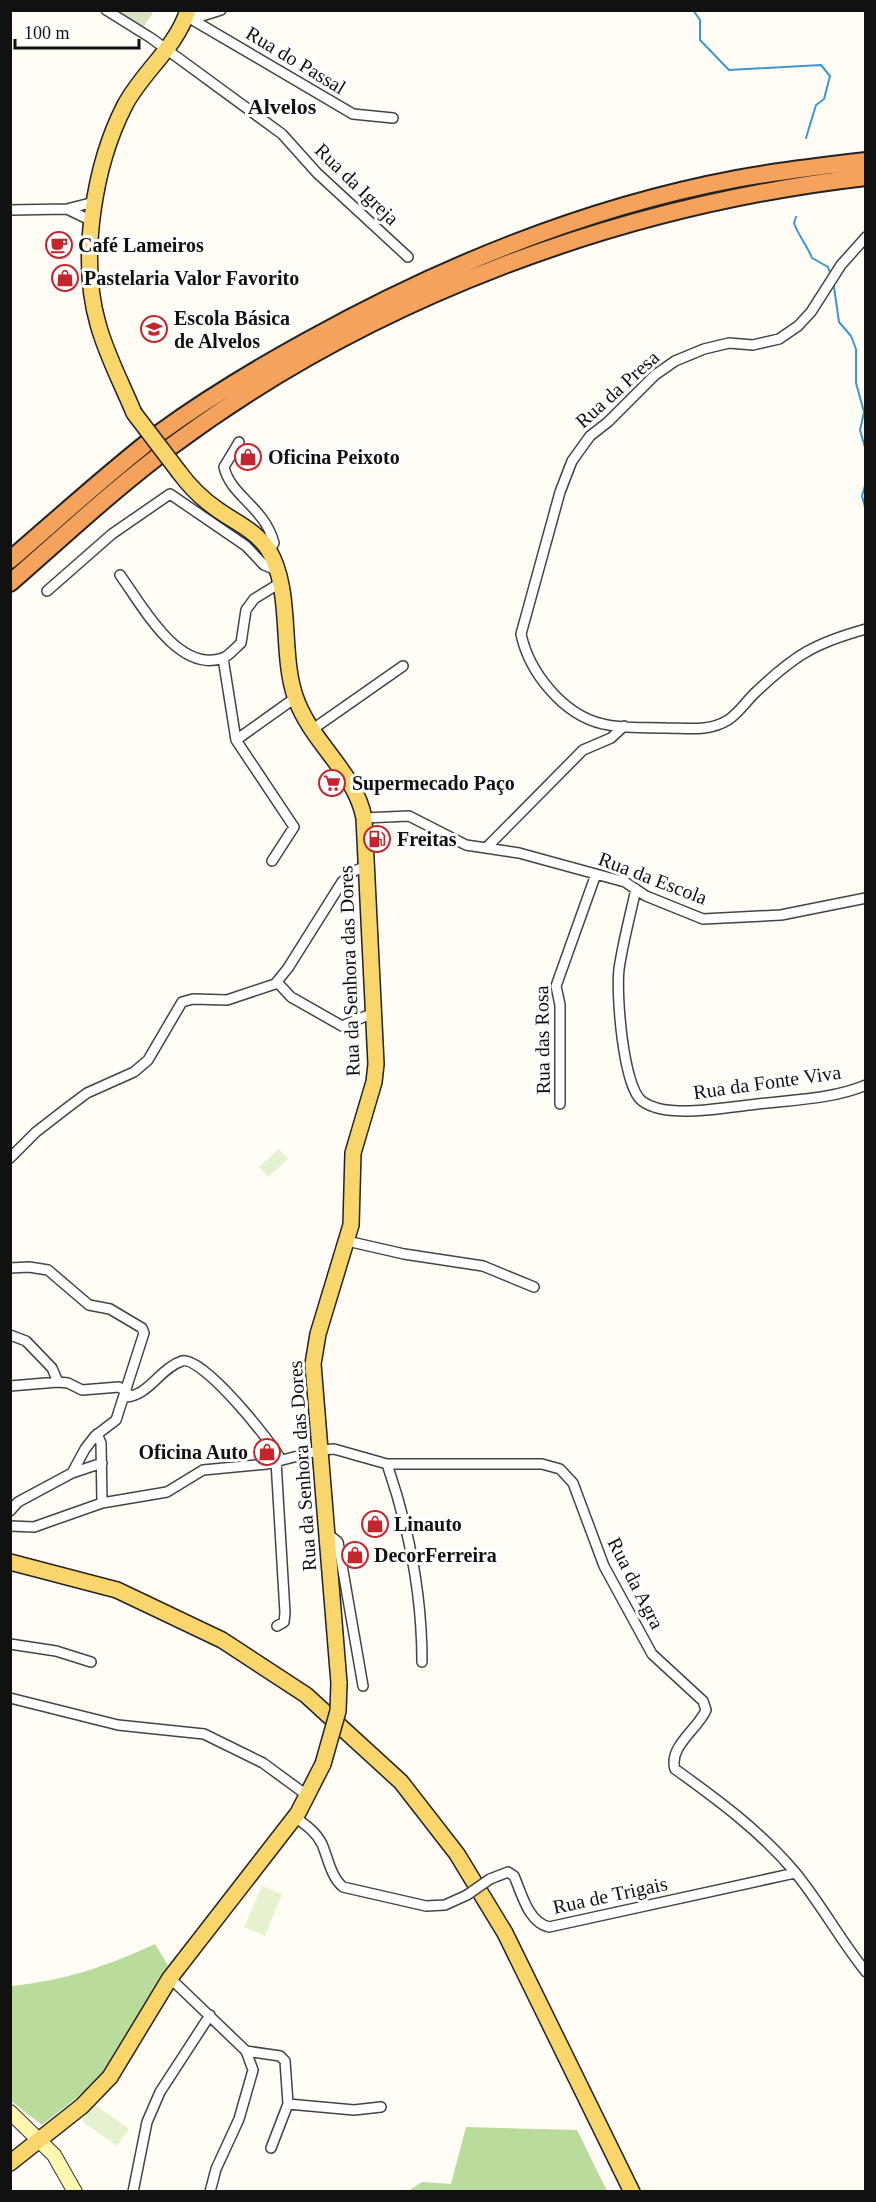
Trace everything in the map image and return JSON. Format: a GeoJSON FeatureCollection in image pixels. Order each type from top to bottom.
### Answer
{"type":"FeatureCollection","features":[{"type":"Feature","properties":{"kind":"highway"},"geometry":{"type":"LineString","coordinates":[[10,561],[96,485],[189,413],[272,360],[396,294],[531,238],[657,198],[735,179],[866,161]]}},
{"type":"Feature","properties":{"kind":"highway"},"geometry":{"type":"LineString","coordinates":[[10,583],[105,499],[173,444],[298,364],[405,309],[533,255],[629,224],[725,199],[866,177]]}},
{"type":"Feature","properties":{"kind":"main road","name":"Rua da Senhora das Dores"},"geometry":{"type":"LineString","coordinates":[[10,2163],[82,2106],[110,2077],[170,1978],[295,1817],[323,1764],[338,1712],[339,1683],[313,1364],[318,1334],[347,1241],[352,1212],[353,1154],[374,1082],[374,1016],[364,818],[356,791],[313,729],[296,698],[291,678],[278,577],[269,551],[251,531],[197,494],[134,412],[98,324],[91,287],[94,202],[106,158],[125,105],[138,84],[166,50],[187,13]]}},
{"type":"Feature","properties":{"kind":"main road"},"geometry":{"type":"LineString","coordinates":[[10,1562],[117,1590],[222,1640],[306,1695],[401,1782],[457,1854],[505,1933],[632,2192]]}},
{"type":"Feature","properties":{"kind":"main road"},"geometry":{"type":"LineString","coordinates":[[10,2112],[54,2155],[75,2192]]}},
{"type":"Feature","properties":{"kind":"street","name":"Rua da Igreja"},"geometry":{"type":"LineString","coordinates":[[106,10],[166,50],[282,134],[317,173],[408,257]]}},
{"type":"Feature","properties":{"kind":"street"},"geometry":{"type":"LineString","coordinates":[[187,13],[202,16],[221,10]]}},
{"type":"Feature","properties":{"kind":"street","name":"Rua do Passal"},"geometry":{"type":"LineString","coordinates":[[187,13],[352,114],[393,118]]}},
{"type":"Feature","properties":{"kind":"street"},"geometry":{"type":"LineString","coordinates":[[10,210],[67,209],[94,202]]}},
{"type":"Feature","properties":{"kind":"street"},"geometry":{"type":"LineString","coordinates":[[67,209],[92,221]]}},
{"type":"Feature","properties":{"kind":"street","name":"Rua da Presa"},"geometry":{"type":"LineString","coordinates":[[866,237],[841,265],[798,326],[779,339],[753,345],[729,343],[704,349],[675,361],[590,436],[572,461],[560,492],[521,634],[525,655],[542,684],[575,711],[601,724],[707,729],[728,719],[758,690],[807,649],[826,639],[866,629]]}},
{"type":"Feature","properties":{"kind":"street"},"geometry":{"type":"LineString","coordinates":[[238,442],[224,466],[226,477],[259,512],[270,530],[274,543],[269,551]]}},
{"type":"Feature","properties":{"kind":"street"},"geometry":{"type":"LineString","coordinates":[[47,591],[112,534],[170,494],[246,546],[278,577],[254,599],[246,610],[244,638],[223,658],[201,659],[183,654],[158,627],[120,575]]}},
{"type":"Feature","properties":{"kind":"street"},"geometry":{"type":"LineString","coordinates":[[223,658],[236,740],[294,827],[272,861]]}},
{"type":"Feature","properties":{"kind":"street"},"geometry":{"type":"LineString","coordinates":[[313,729],[403,666]]}},
{"type":"Feature","properties":{"kind":"street"},"geometry":{"type":"LineString","coordinates":[[236,740],[296,698]]}},
{"type":"Feature","properties":{"kind":"street"},"geometry":{"type":"LineString","coordinates":[[487,847],[583,750],[611,738],[624,726]]}},
{"type":"Feature","properties":{"kind":"street","name":"Rua da Escola"},"geometry":{"type":"LineString","coordinates":[[364,818],[409,816],[466,845],[519,853],[625,882],[703,919],[782,915],[866,898]]}},
{"type":"Feature","properties":{"kind":"street"},"geometry":{"type":"LineString","coordinates":[[10,1158],[36,1132],[87,1093],[134,1072],[148,1060],[182,1002],[193,999],[227,1000],[277,982],[342,882],[354,871],[367,866]]}},
{"type":"Feature","properties":{"kind":"street","name":"Rua das Rosa"},"geometry":{"type":"LineString","coordinates":[[560,1104],[560,1005],[556,986],[596,874]]}},
{"type":"Feature","properties":{"kind":"street","name":"Rua da Fonte Viva"},"geometry":{"type":"LineString","coordinates":[[636,889],[619,972],[624,1061],[633,1092],[643,1102],[677,1112],[836,1093],[866,1085]]}},
{"type":"Feature","properties":{"kind":"street"},"geometry":{"type":"LineString","coordinates":[[277,982],[291,997],[342,1026],[366,1016],[374,1016]]}},
{"type":"Feature","properties":{"kind":"street"},"geometry":{"type":"LineString","coordinates":[[347,1241],[404,1254],[483,1266],[534,1287]]}},
{"type":"Feature","properties":{"kind":"street"},"geometry":{"type":"LineString","coordinates":[[10,1268],[48,1270],[89,1305],[110,1309],[142,1328],[144,1333],[126,1395],[116,1420],[97,1434],[85,1449],[72,1473]]}},
{"type":"Feature","properties":{"kind":"street"},"geometry":{"type":"LineString","coordinates":[[12,1338],[26,1341],[52,1368],[58,1382]]}},
{"type":"Feature","properties":{"kind":"street"},"geometry":{"type":"LineString","coordinates":[[126,1395],[141,1393],[180,1362],[191,1362],[206,1371],[274,1447],[278,1461],[285,1612],[284,1622],[277,1626]]}},
{"type":"Feature","properties":{"kind":"street"},"geometry":{"type":"LineString","coordinates":[[10,1386],[58,1382],[68,1383],[82,1390],[119,1387],[126,1395]]}},
{"type":"Feature","properties":{"kind":"street"},"geometry":{"type":"LineString","coordinates":[[97,1434],[101,1443],[102,1503]]}},
{"type":"Feature","properties":{"kind":"street","name":"Rua da Agra"},"geometry":{"type":"LineString","coordinates":[[321,1450],[334,1449],[387,1464],[542,1464],[560,1469],[573,1483],[604,1566],[652,1654],[703,1701],[706,1710],[702,1720],[675,1752],[673,1761],[675,1769],[738,1815],[795,1873]]}},
{"type":"Feature","properties":{"kind":"street"},"geometry":{"type":"LineString","coordinates":[[10,1526],[34,1527],[102,1503],[167,1492],[203,1470],[278,1461],[321,1450]]}},
{"type":"Feature","properties":{"kind":"street"},"geometry":{"type":"LineString","coordinates":[[10,1511],[18,1502],[72,1473],[102,1463]]}},
{"type":"Feature","properties":{"kind":"street"},"geometry":{"type":"LineString","coordinates":[[387,1464],[402,1505],[409,1539],[422,1626],[422,1662]]}},
{"type":"Feature","properties":{"kind":"street"},"geometry":{"type":"LineString","coordinates":[[328,1534],[338,1542],[363,1686]]}},
{"type":"Feature","properties":{"kind":"street"},"geometry":{"type":"LineString","coordinates":[[10,1644],[56,1650],[91,1662]]}},
{"type":"Feature","properties":{"kind":"street"},"geometry":{"type":"LineString","coordinates":[[10,1698],[118,1725],[204,1734],[263,1763],[308,1796]]}},
{"type":"Feature","properties":{"kind":"street","name":"Rua de Trigais"},"geometry":{"type":"LineString","coordinates":[[295,1817],[314,1832],[321,1843],[336,1882],[343,1887],[436,1907],[467,1895],[490,1879],[508,1872],[514,1876],[533,1917],[539,1925],[549,1927],[795,1873]]}},
{"type":"Feature","properties":{"kind":"street"},"geometry":{"type":"LineString","coordinates":[[795,1873],[866,1972]]}},
{"type":"Feature","properties":{"kind":"street"},"geometry":{"type":"LineString","coordinates":[[170,1978],[246,2051],[251,2064],[252,2077],[239,2119],[216,2169],[210,2192]]}},
{"type":"Feature","properties":{"kind":"street"},"geometry":{"type":"LineString","coordinates":[[133,2192],[147,2122],[160,2092],[210,2015]]}},
{"type":"Feature","properties":{"kind":"street"},"geometry":{"type":"LineString","coordinates":[[246,2051],[280,2055],[285,2061],[288,2104],[271,2148]]}},
{"type":"Feature","properties":{"kind":"street"},"geometry":{"type":"LineString","coordinates":[[288,2104],[354,2110],[381,2107]]}},
{"type":"Feature","properties":{"kind":"green space"},"geometry":{"type":"Polygon","coordinates":[[[113,11],[154,11],[142,29],[113,11]]]}},
{"type":"Feature","properties":{"kind":"green space"},"geometry":{"type":"Polygon","coordinates":[[[279,1149],[288,1159],[268,1177],[259,1167],[279,1149]]]}},
{"type":"Feature","properties":{"kind":"green space"},"geometry":{"type":"Polygon","coordinates":[[[262,1886],[282,1894],[265,1936],[244,1927],[262,1886]]]}},
{"type":"Feature","properties":{"kind":"green space"},"geometry":{"type":"Polygon","coordinates":[[[155,1944],[168,1965],[109,2065],[89,2088],[42,2125],[11,2101],[11,1986],[50,1980],[85,1971],[155,1944]]]}},
{"type":"Feature","properties":{"kind":"green space"},"geometry":{"type":"Polygon","coordinates":[[[94,2104],[129,2129],[117,2146],[82,2121],[94,2104]]]}},
{"type":"Feature","properties":{"kind":"green space"},"geometry":{"type":"Polygon","coordinates":[[[466,2127],[577,2130],[607,2191],[408,2191],[422,2182],[451,2184],[466,2127]]]}},
{"type":"Feature","properties":{"kind":"waterway"},"geometry":{"type":"LineString","coordinates":[[693,10],[700,20],[700,40],[729,70],[821,65],[830,76],[824,99],[816,105],[806,138]]}},
{"type":"Feature","properties":{"kind":"waterway"},"geometry":{"type":"LineString","coordinates":[[796,217],[794,223],[812,258],[828,267],[831,275]]}},
{"type":"Feature","properties":{"kind":"waterway"},"geometry":{"type":"LineString","coordinates":[[834,287],[839,322],[851,336],[856,349],[856,383],[864,412],[860,430],[866,451]]}},
{"type":"Feature","properties":{"kind":"waterway"},"geometry":{"type":"LineString","coordinates":[[866,482],[862,496],[866,511]]}},
{"type":"Feature","properties":{"kind":"place","name":"Café Lameiros"},"geometry":{"type":"Point","coordinates":[59,245]}},
{"type":"Feature","properties":{"kind":"place","name":"Pastelaria Valor Favorito"},"geometry":{"type":"Point","coordinates":[65,278]}},
{"type":"Feature","properties":{"kind":"place","name":"Escola Básica de Alvelos"},"geometry":{"type":"Point","coordinates":[154,329]}},
{"type":"Feature","properties":{"kind":"place","name":"Oficina Peixoto"},"geometry":{"type":"Point","coordinates":[248,457]}},
{"type":"Feature","properties":{"kind":"place","name":"Supermecado Paço"},"geometry":{"type":"Point","coordinates":[332,783]}},
{"type":"Feature","properties":{"kind":"place","name":"Freitas"},"geometry":{"type":"Point","coordinates":[377,839]}},
{"type":"Feature","properties":{"kind":"place","name":"Oficina Auto"},"geometry":{"type":"Point","coordinates":[267,1452]}},
{"type":"Feature","properties":{"kind":"place","name":"Linauto"},"geometry":{"type":"Point","coordinates":[375,1524]}},
{"type":"Feature","properties":{"kind":"place","name":"DecorFerreira"},"geometry":{"type":"Point","coordinates":[355,1555]}},
{"type":"Feature","properties":{"kind":"district","name":"Alvelos"},"geometry":{"type":"Point","coordinates":[282,106]}}]}
